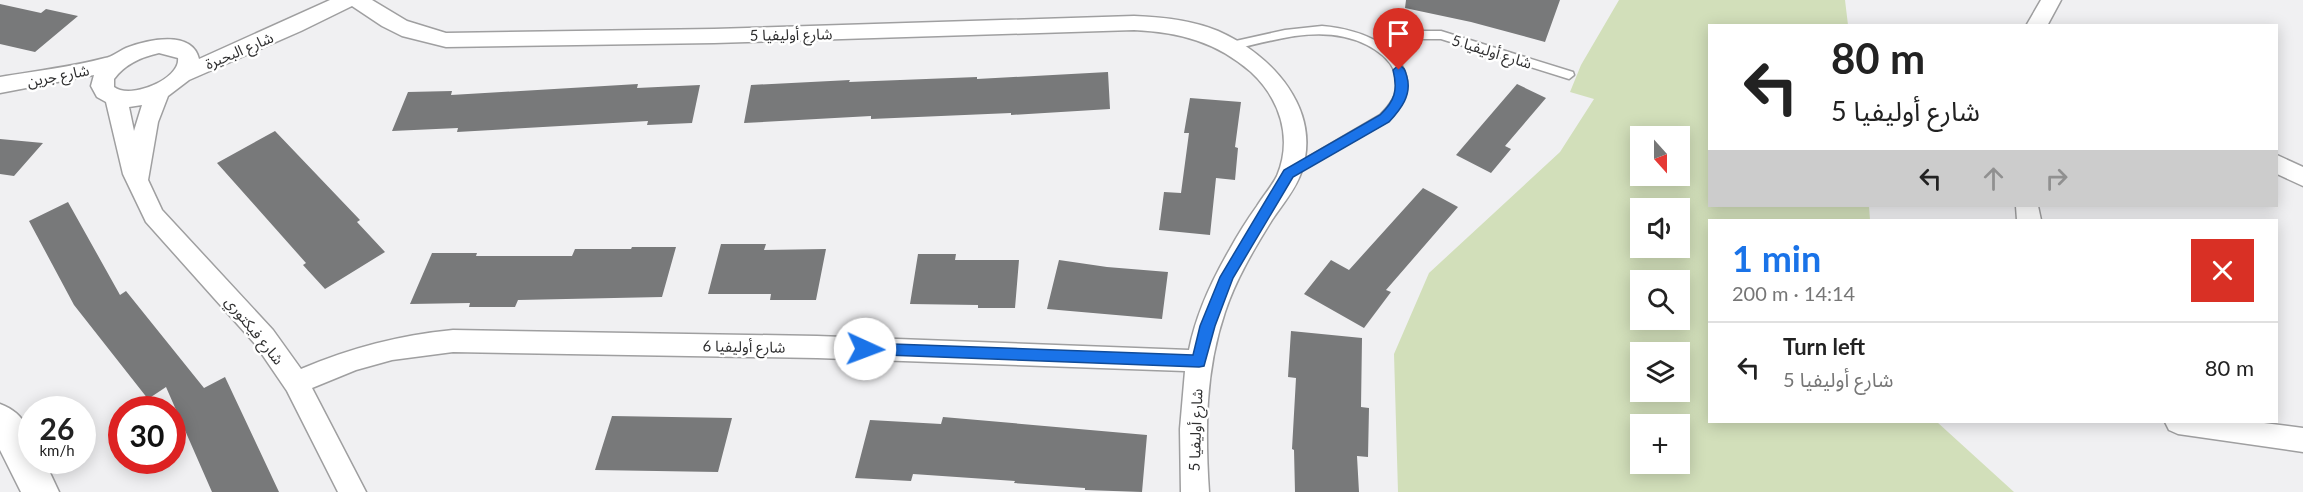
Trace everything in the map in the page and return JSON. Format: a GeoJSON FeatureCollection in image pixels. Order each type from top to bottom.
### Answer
{"type":"FeatureCollection","features":[{"type":"Feature","properties":{"kind":"main road"},"geometry":{"type":"LineString","coordinates":[[0,420],[16,443],[40,492]]}},
{"type":"Feature","properties":{"kind":"street","name":"شارع البحيرة"},"geometry":{"type":"LineString","coordinates":[[158,93],[184,74],[347,0]]}},
{"type":"Feature","properties":{"kind":"street","name":"شارع أوليفيا 5"},"geometry":{"type":"LineString","coordinates":[[358,0],[410,33],[446,40],[714,36],[1125,22],[1160,24],[1185,29],[1231,46],[1254,62],[1273,80],[1287,102],[1294,125],[1295,149],[1289,174],[1234,261],[1208,326],[1199,361],[1193,439],[1195,492]]}},
{"type":"Feature","properties":{"kind":"street"},"geometry":{"type":"LineString","coordinates":[[2038,24],[2051,0]]}},
{"type":"Feature","properties":{"kind":"street","name":"شارع البحيرة"},"geometry":{"type":"LineString","coordinates":[[115,63],[128,55],[151,47],[173,46],[183,50],[220,44],[294,26]]}},
{"type":"Feature","properties":{"kind":"street"},"geometry":{"type":"LineString","coordinates":[[183,50],[189,56],[189,64],[184,74]]}},
{"type":"Feature","properties":{"kind":"street"},"geometry":{"type":"LineString","coordinates":[[109,94],[102,80],[115,63]]}},
{"type":"Feature","properties":{"kind":"street","name":"شارع جرين"},"geometry":{"type":"LineString","coordinates":[[0,85],[55,77],[115,63]]}},
{"type":"Feature","properties":{"kind":"street","name":"شارع جرين"},"geometry":{"type":"LineString","coordinates":[[0,85],[109,94],[129,100],[158,93]]}},
{"type":"Feature","properties":{"kind":"street"},"geometry":{"type":"LineString","coordinates":[[138,184],[147,122],[158,93]]}},
{"type":"Feature","properties":{"kind":"street","name":"شارع فيكتوري"},"geometry":{"type":"LineString","coordinates":[[109,94],[146,203],[154,216],[264,337],[296,383],[352,492]]}},
{"type":"Feature","properties":{"kind":"street"},"geometry":{"type":"LineString","coordinates":[[2278,164],[2303,177]]}},
{"type":"Feature","properties":{"kind":"street","name":"شارع أوليفيا 6"},"geometry":{"type":"LineString","coordinates":[[296,383],[371,353],[426,342],[453,341],[809,347],[1199,361]]}},
{"type":"Feature","properties":{"kind":"street"},"geometry":{"type":"LineString","coordinates":[[2185,423],[2303,440]]}},
{"type":"Feature","properties":{"kind":"lane","name":"شارع أوليفيا 5"},"geometry":{"type":"LineString","coordinates":[[1231,46],[1320,29],[1353,33],[1380,47],[1395,64],[1403,83],[1401,96],[1395,108],[1384,118],[1289,174]]}},
{"type":"Feature","properties":{"kind":"lane","name":"شارع أوليفيا 5"},"geometry":{"type":"LineString","coordinates":[[1380,47],[1409,35],[1441,35],[1569,75]]}},
{"type":"Feature","properties":{"kind":"green space"},"geometry":{"type":"Polygon","coordinates":[[[1619,0],[1845,0],[1848,24],[1708,24],[1708,207],[1869,207],[1870,219],[1708,219],[1708,423],[1938,423],[2014,492],[1398,492],[1394,354],[1429,273],[1560,152],[1594,99],[1570,92],[1581,65],[1619,0]]]}},
{"type":"Feature","properties":{"kind":"building"},"geometry":{"type":"Polygon","coordinates":[[[1406,0],[1560,0],[1545,42],[1471,22],[1405,8],[1406,0]]]}},
{"type":"Feature","properties":{"kind":"building"},"geometry":{"type":"Polygon","coordinates":[[[0,4],[41,13],[46,9],[78,16],[35,52],[0,44],[0,4]]]}},
{"type":"Feature","properties":{"kind":"building"},"geometry":{"type":"Polygon","coordinates":[[[1108,72],[1110,109],[1011,115],[1011,113],[871,119],[871,116],[744,123],[751,85],[850,80],[849,82],[977,77],[977,79],[1108,72]]]}},
{"type":"Feature","properties":{"kind":"building"},"geometry":{"type":"Polygon","coordinates":[[[638,84],[637,88],[700,85],[692,123],[647,125],[648,121],[457,132],[458,128],[392,131],[408,92],[452,91],[451,95],[638,84]]]}},
{"type":"Feature","properties":{"kind":"building"},"geometry":{"type":"Polygon","coordinates":[[[1517,84],[1546,98],[1505,146],[1511,149],[1491,173],[1456,155],[1517,84]]]}},
{"type":"Feature","properties":{"kind":"building"},"geometry":{"type":"Polygon","coordinates":[[[1190,98],[1241,102],[1235,147],[1238,148],[1235,180],[1216,178],[1210,235],[1159,230],[1164,192],[1181,193],[1189,133],[1184,133],[1190,98]]]}},
{"type":"Feature","properties":{"kind":"building"},"geometry":{"type":"Polygon","coordinates":[[[275,131],[360,220],[357,222],[385,252],[325,289],[303,265],[306,263],[217,163],[275,131]]]}},
{"type":"Feature","properties":{"kind":"building"},"geometry":{"type":"Polygon","coordinates":[[[0,139],[43,143],[14,176],[0,174],[0,139]]]}},
{"type":"Feature","properties":{"kind":"building"},"geometry":{"type":"Polygon","coordinates":[[[1423,188],[1458,207],[1386,290],[1391,292],[1364,328],[1304,294],[1331,260],[1349,270],[1423,188]]]}},
{"type":"Feature","properties":{"kind":"building"},"geometry":{"type":"Polygon","coordinates":[[[68,202],[120,295],[126,291],[204,388],[225,377],[279,492],[212,492],[186,433],[186,396],[170,396],[166,387],[152,396],[146,396],[74,305],[29,221],[68,202]]]}},
{"type":"Feature","properties":{"kind":"building"},"geometry":{"type":"Polygon","coordinates":[[[721,244],[766,244],[764,250],[826,249],[816,300],[770,300],[771,294],[708,294],[721,244]]]}},
{"type":"Feature","properties":{"kind":"building"},"geometry":{"type":"Polygon","coordinates":[[[632,247],[676,247],[662,297],[518,300],[515,307],[469,307],[470,303],[410,304],[432,253],[477,253],[476,256],[572,256],[575,249],[631,249],[632,247]]]}},
{"type":"Feature","properties":{"kind":"building"},"geometry":{"type":"Polygon","coordinates":[[[918,254],[956,254],[955,260],[1019,260],[1015,308],[910,304],[918,254]]]}},
{"type":"Feature","properties":{"kind":"building"},"geometry":{"type":"Polygon","coordinates":[[[1059,260],[1168,272],[1162,319],[1047,309],[1059,260]]]}},
{"type":"Feature","properties":{"kind":"building"},"geometry":{"type":"Polygon","coordinates":[[[1291,331],[1362,338],[1361,407],[1369,408],[1368,457],[1357,456],[1359,492],[1295,492],[1294,450],[1292,449],[1296,378],[1288,377],[1291,331]]]}},
{"type":"Feature","properties":{"kind":"building"},"geometry":{"type":"Polygon","coordinates":[[[612,416],[732,418],[718,472],[595,470],[612,416]]]}},
{"type":"Feature","properties":{"kind":"building"},"geometry":{"type":"Polygon","coordinates":[[[943,417],[1147,435],[1142,492],[1085,490],[1085,488],[1014,483],[1015,481],[913,474],[911,481],[855,478],[870,420],[941,424],[943,417]]]}},
{"type":"Feature","properties":{"kind":"route"},"geometry":{"type":"LineString","coordinates":[[865,349],[1199,361],[1208,326],[1234,261],[1289,174],[1384,118],[1395,108],[1401,96],[1403,83],[1399,70]]}}]}
